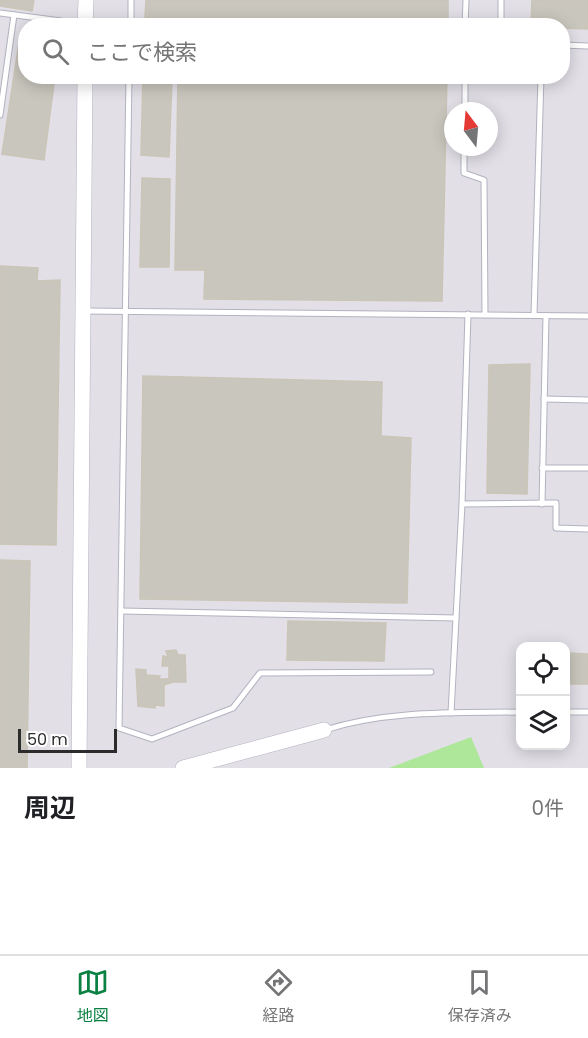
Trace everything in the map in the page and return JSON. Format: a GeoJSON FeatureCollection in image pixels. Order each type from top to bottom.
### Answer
{"type":"FeatureCollection","features":[{"type":"Feature","properties":{"kind":"street"},"geometry":{"type":"LineString","coordinates":[[85,18],[86,0]]}},
{"type":"Feature","properties":{"kind":"street"},"geometry":{"type":"LineString","coordinates":[[79,768],[85,84]]}},
{"type":"Feature","properties":{"kind":"street"},"geometry":{"type":"LineString","coordinates":[[183,768],[324,730]]}},
{"type":"Feature","properties":{"kind":"lane"},"geometry":{"type":"LineString","coordinates":[[130,18],[131,0]]}},
{"type":"Feature","properties":{"kind":"lane"},"geometry":{"type":"LineString","coordinates":[[465,18],[466,0]]}},
{"type":"Feature","properties":{"kind":"lane"},"geometry":{"type":"LineString","coordinates":[[501,0],[501,18]]}},
{"type":"Feature","properties":{"kind":"lane"},"geometry":{"type":"LineString","coordinates":[[0,13],[38,18]]}},
{"type":"Feature","properties":{"kind":"lane"},"geometry":{"type":"LineString","coordinates":[[0,115],[14,15]]}},
{"type":"Feature","properties":{"kind":"lane"},"geometry":{"type":"LineString","coordinates":[[570,45],[588,46]]}},
{"type":"Feature","properties":{"kind":"lane"},"geometry":{"type":"LineString","coordinates":[[129,84],[119,728],[152,739],[232,708],[260,673],[431,672]]}},
{"type":"Feature","properties":{"kind":"lane"},"geometry":{"type":"LineString","coordinates":[[465,84],[465,102]]}},
{"type":"Feature","properties":{"kind":"lane"},"geometry":{"type":"LineString","coordinates":[[534,315],[541,84]]}},
{"type":"Feature","properties":{"kind":"lane"},"geometry":{"type":"LineString","coordinates":[[464,156],[464,173],[484,180],[485,315]]}},
{"type":"Feature","properties":{"kind":"lane"},"geometry":{"type":"LineString","coordinates":[[82,311],[588,316]]}},
{"type":"Feature","properties":{"kind":"lane"},"geometry":{"type":"LineString","coordinates":[[451,713],[462,504],[468,314]]}},
{"type":"Feature","properties":{"kind":"lane"},"geometry":{"type":"LineString","coordinates":[[542,504],[546,316]]}},
{"type":"Feature","properties":{"kind":"lane"},"geometry":{"type":"LineString","coordinates":[[544,399],[588,400]]}},
{"type":"Feature","properties":{"kind":"lane"},"geometry":{"type":"LineString","coordinates":[[542,468],[588,468]]}},
{"type":"Feature","properties":{"kind":"lane"},"geometry":{"type":"LineString","coordinates":[[462,504],[556,503],[556,528],[588,529]]}},
{"type":"Feature","properties":{"kind":"lane"},"geometry":{"type":"LineString","coordinates":[[121,611],[456,618]]}},
{"type":"Feature","properties":{"kind":"lane"},"geometry":{"type":"LineString","coordinates":[[324,730],[353,721],[451,713],[516,712]]}},
{"type":"Feature","properties":{"kind":"lane"},"geometry":{"type":"LineString","coordinates":[[570,712],[588,712]]}},
{"type":"Feature","properties":{"kind":"shaded area"},"geometry":{"type":"Polygon","coordinates":[[[0,0],[588,0],[588,768],[0,768],[0,0]]]}},
{"type":"Feature","properties":{"kind":"green space"},"geometry":{"type":"Polygon","coordinates":[[[471,737],[484,768],[389,768],[471,737]]]}},
{"type":"Feature","properties":{"kind":"building"},"geometry":{"type":"Polygon","coordinates":[[[0,0],[34,0],[32,11],[0,6],[0,0]]]}},
{"type":"Feature","properties":{"kind":"building"},"geometry":{"type":"Polygon","coordinates":[[[146,0],[448,0],[448,18],[145,17],[146,0]]]}},
{"type":"Feature","properties":{"kind":"building"},"geometry":{"type":"Polygon","coordinates":[[[532,0],[588,0],[588,29],[570,28],[570,18],[531,18],[532,0]]]}},
{"type":"Feature","properties":{"kind":"building"},"geometry":{"type":"Polygon","coordinates":[[[18,49],[18,84],[54,84],[44,160],[2,154],[18,49]]]}},
{"type":"Feature","properties":{"kind":"building"},"geometry":{"type":"Polygon","coordinates":[[[143,84],[172,84],[169,157],[141,155],[143,84]]]}},
{"type":"Feature","properties":{"kind":"building"},"geometry":{"type":"Polygon","coordinates":[[[178,84],[447,84],[446,102],[444,102],[442,301],[204,299],[205,270],[175,270],[178,84]]]}},
{"type":"Feature","properties":{"kind":"building"},"geometry":{"type":"Polygon","coordinates":[[[142,178],[170,179],[169,267],[140,267],[142,178]]]}},
{"type":"Feature","properties":{"kind":"building"},"geometry":{"type":"Polygon","coordinates":[[[0,266],[38,268],[37,281],[60,280],[56,545],[0,544],[0,266]]]}},
{"type":"Feature","properties":{"kind":"building"},"geometry":{"type":"Polygon","coordinates":[[[530,364],[527,494],[487,493],[489,365],[530,364]]]}},
{"type":"Feature","properties":{"kind":"building"},"geometry":{"type":"Polygon","coordinates":[[[143,376],[382,382],[381,436],[411,438],[407,603],[140,599],[143,376]]]}},
{"type":"Feature","properties":{"kind":"building"},"geometry":{"type":"Polygon","coordinates":[[[0,560],[30,561],[27,768],[0,768],[0,560]]]}},
{"type":"Feature","properties":{"kind":"building"},"geometry":{"type":"Polygon","coordinates":[[[288,621],[386,623],[384,661],[287,660],[288,621]]]}},
{"type":"Feature","properties":{"kind":"building"},"geometry":{"type":"Polygon","coordinates":[[[176,650],[178,655],[185,655],[186,682],[164,685],[164,706],[155,705],[155,708],[138,706],[136,669],[146,670],[146,675],[160,676],[158,679],[169,679],[169,666],[162,666],[163,656],[168,657],[166,651],[176,650]]]}},
{"type":"Feature","properties":{"kind":"building"},"geometry":{"type":"Polygon","coordinates":[[[570,653],[588,654],[588,684],[570,684],[570,653]]]}}]}
